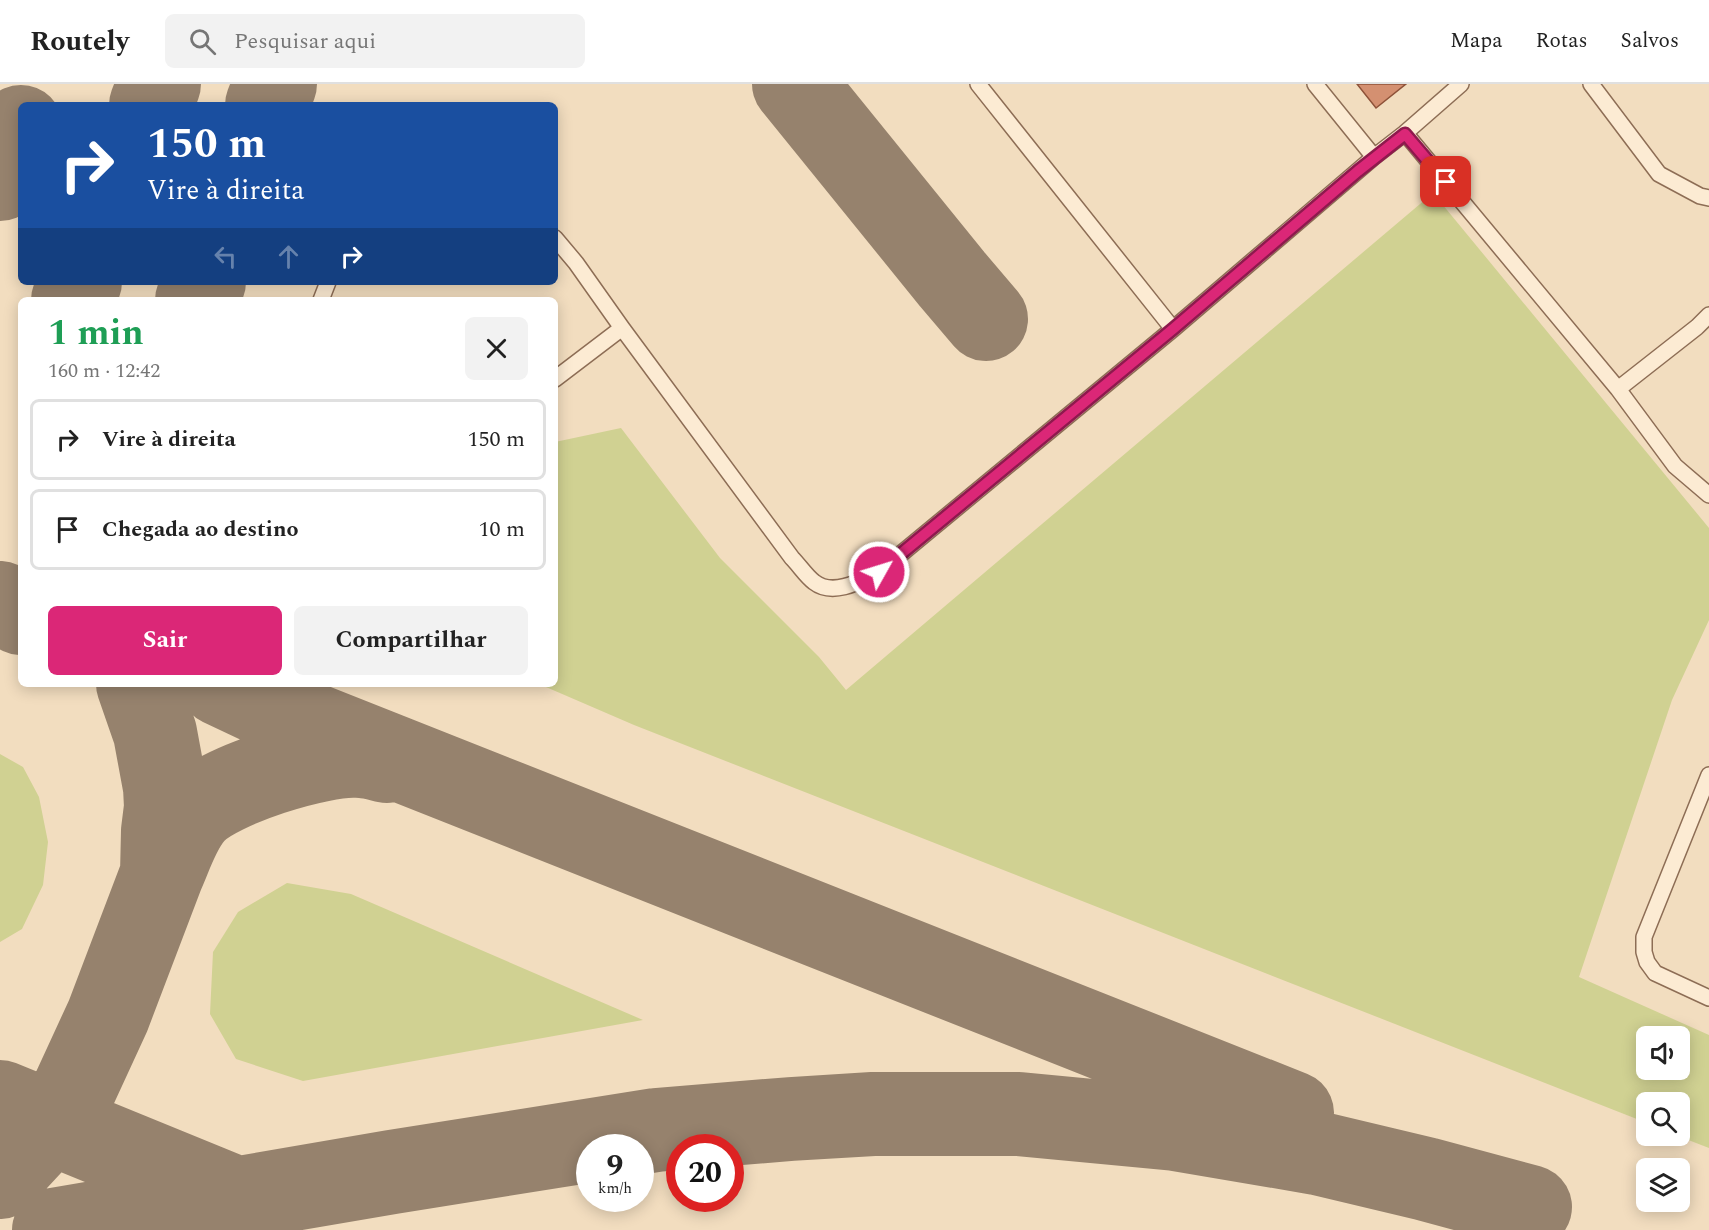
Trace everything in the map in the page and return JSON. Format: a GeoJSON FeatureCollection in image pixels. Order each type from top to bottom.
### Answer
{"type":"FeatureCollection","features":[{"type":"Feature","properties":{"kind":"lane"},"geometry":{"type":"LineString","coordinates":[[978,84],[1173,329]]}},
{"type":"Feature","properties":{"kind":"lane"},"geometry":{"type":"LineString","coordinates":[[1315,84],[1374,158]]}},
{"type":"Feature","properties":{"kind":"lane"},"geometry":{"type":"LineString","coordinates":[[558,242],[792,558],[814,583],[830,589],[856,583],[879,572],[1173,329],[1461,84]]}},
{"type":"Feature","properties":{"kind":"lane"},"geometry":{"type":"LineString","coordinates":[[1591,84],[1659,174],[1700,196],[1709,198]]}},
{"type":"Feature","properties":{"kind":"lane"},"geometry":{"type":"LineString","coordinates":[[1405,134],[1618,389],[1675,466],[1709,495]]}},
{"type":"Feature","properties":{"kind":"lane"},"geometry":{"type":"LineString","coordinates":[[1618,389],[1709,315]]}},
{"type":"Feature","properties":{"kind":"lane"},"geometry":{"type":"LineString","coordinates":[[558,377],[622,328]]}},
{"type":"Feature","properties":{"kind":"lane"},"geometry":{"type":"LineString","coordinates":[[1709,775],[1644,937],[1644,952],[1647,962],[1655,973],[1709,998]]}},
{"type":"Feature","properties":{"kind":"green space"},"geometry":{"type":"Polygon","coordinates":[[[1433,193],[1709,528],[1709,620],[1672,700],[1579,977],[1689,1026],[1636,1026],[1636,1080],[1690,1080],[1690,1027],[1709,1035],[1709,1148],[1690,1141],[1690,1092],[1636,1092],[1636,1119],[634,725],[546,687],[558,687],[558,441],[621,428],[720,558],[819,657],[846,690],[1433,193]]]}},
{"type":"Feature","properties":{"kind":"green space"},"geometry":{"type":"Polygon","coordinates":[[[0,754],[23,767],[39,797],[48,842],[43,885],[22,929],[0,942],[0,754]]]}},
{"type":"Feature","properties":{"kind":"green space"},"geometry":{"type":"Polygon","coordinates":[[[287,883],[351,894],[643,1020],[303,1081],[236,1059],[210,1014],[213,952],[238,912],[287,883]]]}},
{"type":"Feature","properties":{"kind":"building"},"geometry":{"type":"Polygon","coordinates":[[[1357,84],[1406,84],[1376,108],[1357,84]]]}},
{"type":"Feature","properties":{"kind":"taxiway"},"geometry":{"type":"LineString","coordinates":[[152,102],[159,84]]}},
{"type":"Feature","properties":{"kind":"taxiway"},"geometry":{"type":"LineString","coordinates":[[268,102],[275,84]]}},
{"type":"Feature","properties":{"kind":"taxiway"},"geometry":{"type":"LineString","coordinates":[[794,84],[986,319]]}},
{"type":"Feature","properties":{"kind":"taxiway"},"geometry":{"type":"LineString","coordinates":[[0,179],[18,134]]}},
{"type":"Feature","properties":{"kind":"taxiway"},"geometry":{"type":"LineString","coordinates":[[74,297],[79,285]]}},
{"type":"Feature","properties":{"kind":"taxiway"},"geometry":{"type":"LineString","coordinates":[[198,297],[203,285]]}},
{"type":"Feature","properties":{"kind":"taxiway"},"geometry":{"type":"LineString","coordinates":[[0,603],[18,612]]}},
{"type":"Feature","properties":{"kind":"taxiway"},"geometry":{"type":"LineString","coordinates":[[0,1177],[51,1122],[73,1092],[108,1016],[162,874],[165,787],[155,733],[139,687]]}},
{"type":"Feature","properties":{"kind":"taxiway"},"geometry":{"type":"LineString","coordinates":[[227,687],[280,712],[1292,1113]]}},
{"type":"Feature","properties":{"kind":"taxiway"},"geometry":{"type":"LineString","coordinates":[[162,874],[179,834],[193,813],[206,802],[224,792],[297,765],[342,756],[369,757],[387,761]]}},
{"type":"Feature","properties":{"kind":"taxiway"},"geometry":{"type":"LineString","coordinates":[[0,1102],[240,1200]]}},
{"type":"Feature","properties":{"kind":"taxiway"},"geometry":{"type":"LineString","coordinates":[[54,1230],[392,1172],[656,1130],[873,1114],[1019,1114],[1176,1129],[1317,1153],[1530,1207]]}},
{"type":"Feature","properties":{"kind":"route"},"geometry":{"type":"LineString","coordinates":[[879,572],[1405,134],[1446,182]]}}]}
